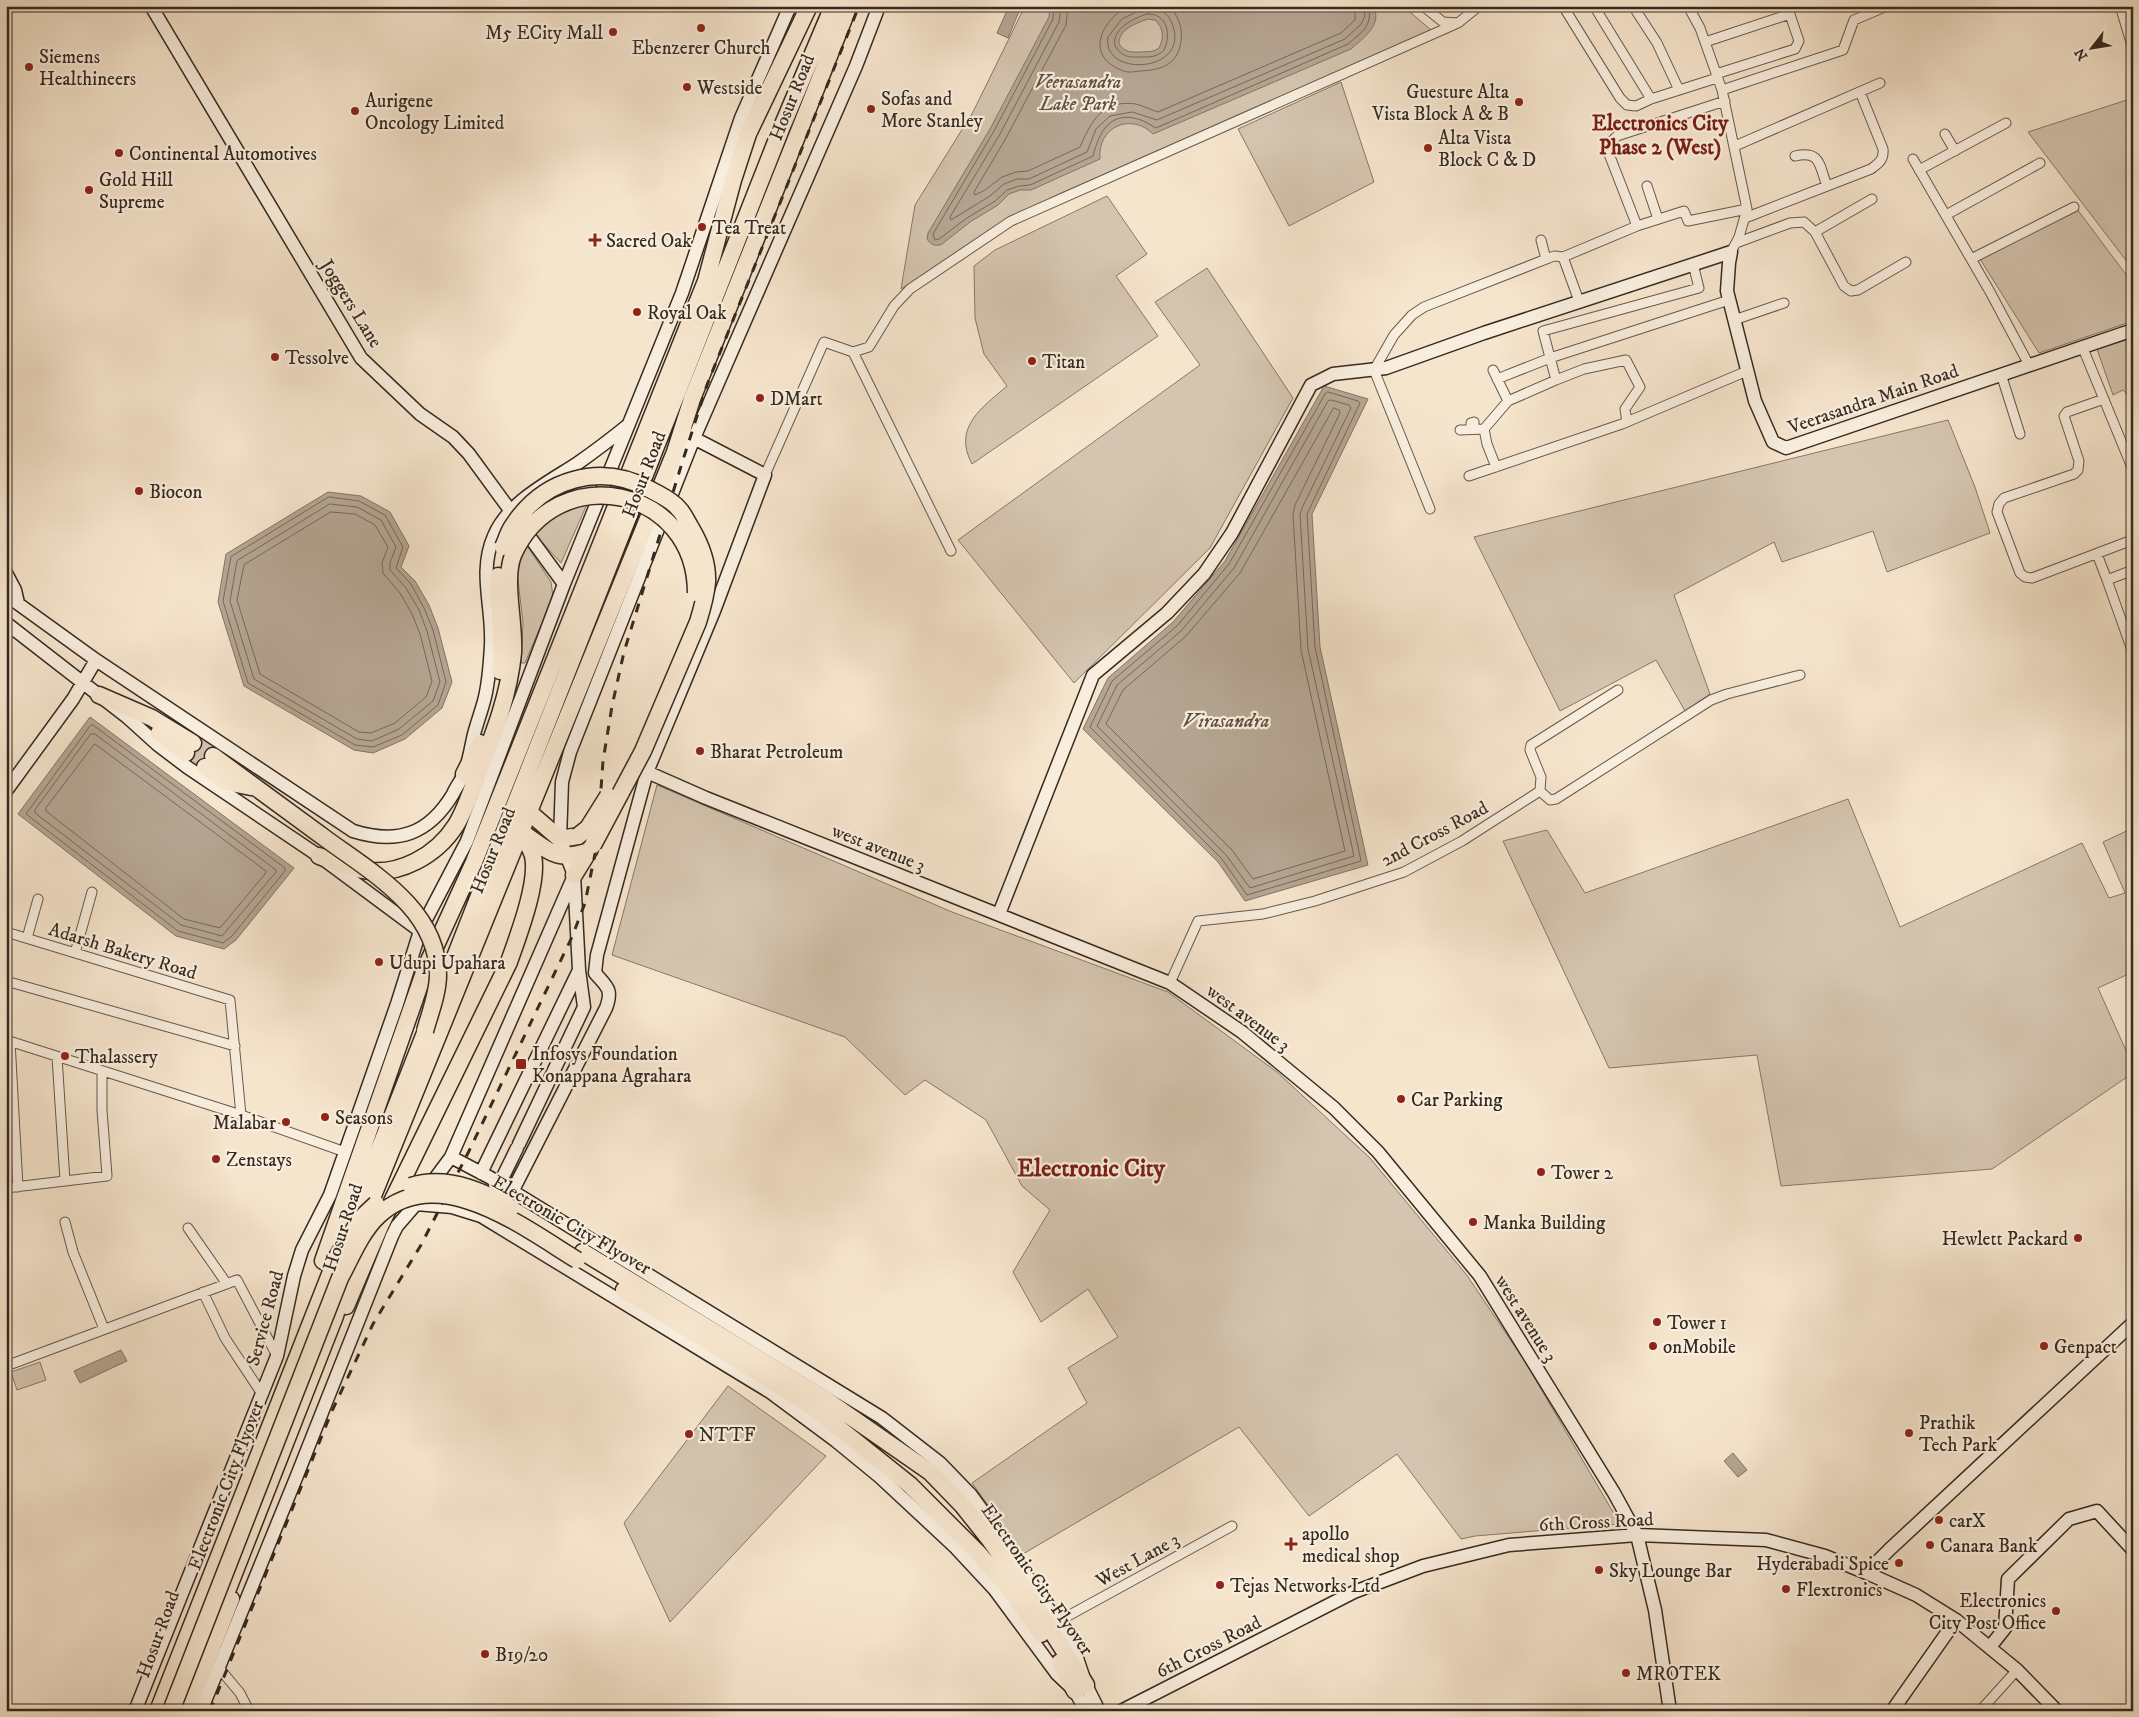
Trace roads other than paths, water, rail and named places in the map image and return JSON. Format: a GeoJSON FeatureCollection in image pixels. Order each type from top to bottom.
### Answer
{"type":"FeatureCollection","features":[{"type":"Feature","properties":{"kind":"highway","name":"Hosur Road"},"geometry":{"type":"LineString","coordinates":[[150,1711],[189,1603],[299,1330],[426,967],[474,862],[706,281],[733,180],[748,134],[809,6]]}},
{"type":"Feature","properties":{"kind":"highway"},"geometry":{"type":"LineString","coordinates":[[335,1260],[781,129],[833,6]]}},
{"type":"Feature","properties":{"kind":"highway","name":"Hosur Road"},"geometry":{"type":"LineString","coordinates":[[180,1711],[334,1316],[369,1203],[529,812],[687,435],[692,399],[849,6]]}},
{"type":"Feature","properties":{"kind":"highway"},"geometry":{"type":"LineString","coordinates":[[319,856],[363,871],[395,869],[415,863],[434,851],[446,839],[457,823],[495,734],[510,681],[513,652],[513,622],[508,551],[512,527],[534,501],[572,479],[597,475],[630,480],[663,496],[679,509],[699,543],[705,560],[707,581],[704,603],[698,622],[642,751],[591,848],[574,875]]}},
{"type":"Feature","properties":{"kind":"highway"},"geometry":{"type":"LineString","coordinates":[[464,774],[481,742],[497,693],[502,655],[498,573],[508,551],[546,513],[572,500],[602,494],[630,499],[658,514],[680,537],[694,567],[696,581],[695,603],[685,632],[618,779],[583,833],[578,836],[560,839],[529,812]]}},
{"type":"Feature","properties":{"kind":"highway"},"geometry":{"type":"LineString","coordinates":[[99,695],[120,703],[190,748]]}},
{"type":"Feature","properties":{"kind":"highway"},"geometry":{"type":"LineString","coordinates":[[209,762],[258,788],[322,836],[402,897],[424,924],[436,957],[438,976],[425,1031]]}},
{"type":"Feature","properties":{"kind":"highway"},"geometry":{"type":"LineString","coordinates":[[521,832],[549,852],[567,857],[591,848]]}},
{"type":"Feature","properties":{"kind":"highway"},"geometry":{"type":"LineString","coordinates":[[187,1711],[324,1359],[380,1226],[509,962],[534,872],[533,855],[521,832]]}},
{"type":"Feature","properties":{"kind":"highway","name":"Electronic City Flyover"},"geometry":{"type":"LineString","coordinates":[[158,1711],[335,1260],[361,1218],[374,1206],[397,1191],[414,1185],[428,1183],[445,1183],[485,1194],[810,1405],[910,1485],[978,1554],[1016,1598],[1080,1688]]}},
{"type":"Feature","properties":{"kind":"highway","name":"Electronic City Flyover"},"geometry":{"type":"LineString","coordinates":[[171,1711],[337,1287],[374,1220],[406,1199],[425,1194],[445,1195],[475,1203],[580,1256],[825,1399],[930,1472],[963,1506],[1020,1582],[1080,1688]]}},
{"type":"Feature","properties":{"kind":"street","name":"Joggers Lane"},"geometry":{"type":"LineString","coordinates":[[151,6],[361,358],[420,414],[453,437],[469,454],[564,584]]}},
{"type":"Feature","properties":{"kind":"street","name":"Service Road"},"geometry":{"type":"LineString","coordinates":[[135,1711],[277,1356],[294,1276],[302,1250],[330,1195],[397,1004],[420,931],[467,841],[564,584],[682,293],[741,118],[790,6]]}},
{"type":"Feature","properties":{"kind":"street"},"geometry":{"type":"LineString","coordinates":[[481,1216],[500,1184],[584,1007],[579,970],[574,875],[560,839],[562,782],[570,752],[687,435],[852,75],[879,6]]}},
{"type":"Feature","properties":{"kind":"street"},"geometry":{"type":"LineString","coordinates":[[1423,6],[1443,22],[1458,23]]}},
{"type":"Feature","properties":{"kind":"street"},"geometry":{"type":"LineString","coordinates":[[512,1192],[547,1128],[608,1002],[607,986],[595,973],[597,955],[647,772],[714,611],[765,475],[824,342],[853,352],[869,347],[894,306],[910,289],[1011,221],[1458,23],[1479,6]]}},
{"type":"Feature","properties":{"kind":"street"},"geometry":{"type":"LineString","coordinates":[[1562,6],[1623,102],[1631,106],[1795,49],[1799,41],[1789,10],[1705,42]]}},
{"type":"Feature","properties":{"kind":"street"},"geometry":{"type":"LineString","coordinates":[[1594,6],[1651,99]]}},
{"type":"Feature","properties":{"kind":"street"},"geometry":{"type":"LineString","coordinates":[[1633,6],[1657,43],[1679,90]]}},
{"type":"Feature","properties":{"kind":"street"},"geometry":{"type":"LineString","coordinates":[[1688,6],[1705,42],[1722,90],[1735,146],[1746,213]]}},
{"type":"Feature","properties":{"kind":"street"},"geometry":{"type":"LineString","coordinates":[[1722,90],[1843,50],[1854,20],[1887,6]]}},
{"type":"Feature","properties":{"kind":"street"},"geometry":{"type":"LineString","coordinates":[[2120,6],[2133,49]]}},
{"type":"Feature","properties":{"kind":"street"},"geometry":{"type":"LineString","coordinates":[[1735,146],[1880,83]]}},
{"type":"Feature","properties":{"kind":"street"},"geometry":{"type":"LineString","coordinates":[[1374,370],[1394,335],[1412,315],[1424,307],[1554,256],[1562,257],[1637,226],[1684,211],[1688,221],[1746,213],[1871,169],[1880,163],[1884,156],[1860,92]]}},
{"type":"Feature","properties":{"kind":"street"},"geometry":{"type":"LineString","coordinates":[[1637,226],[1608,154],[1609,144],[1617,136],[1725,101]]}},
{"type":"Feature","properties":{"kind":"street"},"geometry":{"type":"LineString","coordinates":[[1919,170],[2006,123]]}},
{"type":"Feature","properties":{"kind":"street"},"geometry":{"type":"LineString","coordinates":[[1945,134],[1955,151]]}},
{"type":"Feature","properties":{"kind":"street"},"geometry":{"type":"LineString","coordinates":[[1795,156],[1812,155],[1816,159],[1827,186]]}},
{"type":"Feature","properties":{"kind":"street"},"geometry":{"type":"LineString","coordinates":[[1913,159],[2029,365]]}},
{"type":"Feature","properties":{"kind":"street"},"geometry":{"type":"LineString","coordinates":[[1946,215],[2040,164]]}},
{"type":"Feature","properties":{"kind":"street"},"geometry":{"type":"LineString","coordinates":[[1647,186],[1658,220]]}},
{"type":"Feature","properties":{"kind":"street"},"geometry":{"type":"LineString","coordinates":[[1815,232],[1872,199]]}},
{"type":"Feature","properties":{"kind":"street"},"geometry":{"type":"LineString","coordinates":[[1971,259],[2074,207]]}},
{"type":"Feature","properties":{"kind":"street","name":"Veerasandra Main Road"},"geometry":{"type":"LineString","coordinates":[[1746,213],[1728,263],[1727,291],[1755,402],[1773,442],[1786,448],[2133,330]]}},
{"type":"Feature","properties":{"kind":"street"},"geometry":{"type":"LineString","coordinates":[[999,914],[1093,675],[1167,613],[1204,574],[1232,534],[1311,385],[1333,374],[1386,368],[1579,301],[1693,264],[1797,222],[1804,222],[1815,232],[1844,286],[1850,291],[1858,290],[1906,262]]}},
{"type":"Feature","properties":{"kind":"street"},"geometry":{"type":"LineString","coordinates":[[1541,240],[1546,259]]}},
{"type":"Feature","properties":{"kind":"street"},"geometry":{"type":"LineString","coordinates":[[1562,257],[1579,301]]}},
{"type":"Feature","properties":{"kind":"street"},"geometry":{"type":"LineString","coordinates":[[1556,380],[1543,331],[1699,288],[1693,264]]}},
{"type":"Feature","properties":{"kind":"street"},"geometry":{"type":"LineString","coordinates":[[1508,401],[1495,375],[1729,300]]}},
{"type":"Feature","properties":{"kind":"street"},"geometry":{"type":"LineString","coordinates":[[1734,320],[1784,303]]}},
{"type":"Feature","properties":{"kind":"street"},"geometry":{"type":"LineString","coordinates":[[2082,346],[2133,470]]}},
{"type":"Feature","properties":{"kind":"street"},"geometry":{"type":"LineString","coordinates":[[853,352],[951,551]]}},
{"type":"Feature","properties":{"kind":"street"},"geometry":{"type":"LineString","coordinates":[[1460,430],[1484,429],[1508,401],[1556,380],[1584,369],[1626,360],[1640,387],[1625,409],[1627,422]]}},
{"type":"Feature","properties":{"kind":"street"},"geometry":{"type":"LineString","coordinates":[[1374,370],[1430,509]]}},
{"type":"Feature","properties":{"kind":"street"},"geometry":{"type":"LineString","coordinates":[[1469,476],[1627,422],[1747,371]]}},
{"type":"Feature","properties":{"kind":"street"},"geometry":{"type":"LineString","coordinates":[[2002,374],[2020,434]]}},
{"type":"Feature","properties":{"kind":"street"},"geometry":{"type":"LineString","coordinates":[[2104,399],[2067,412],[2064,416],[2079,461],[2078,470],[2074,474],[2004,498],[1999,504],[1997,512],[2020,572],[2026,577],[2032,578],[2127,542],[2133,544]]}},
{"type":"Feature","properties":{"kind":"street"},"geometry":{"type":"LineString","coordinates":[[6,595],[96,660],[353,831],[370,836],[402,835],[432,822],[443,810],[464,774],[484,700],[489,666],[491,642],[486,578],[487,554],[494,534],[511,512],[554,477],[594,451],[627,426]]}},
{"type":"Feature","properties":{"kind":"street"},"geometry":{"type":"LineString","coordinates":[[1484,429],[1487,444],[1496,467]]}},
{"type":"Feature","properties":{"kind":"street"},"geometry":{"type":"LineString","coordinates":[[687,435],[765,475]]}},
{"type":"Feature","properties":{"kind":"street"},"geometry":{"type":"LineString","coordinates":[[2097,554],[2133,653]]}},
{"type":"Feature","properties":{"kind":"street"},"geometry":{"type":"LineString","coordinates":[[2107,580],[2133,570]]}},
{"type":"Feature","properties":{"kind":"street"},"geometry":{"type":"LineString","coordinates":[[6,573],[15,590],[18,603]]}},
{"type":"Feature","properties":{"kind":"street"},"geometry":{"type":"LineString","coordinates":[[6,623],[99,695],[187,767],[319,856],[420,931]]}},
{"type":"Feature","properties":{"kind":"street"},"geometry":{"type":"LineString","coordinates":[[6,791],[73,699],[96,660]]}},
{"type":"Feature","properties":{"kind":"street"},"geometry":{"type":"LineString","coordinates":[[1618,690],[1531,745],[1530,750],[1541,777],[1540,791],[1550,800],[1711,700],[1800,675]]}},
{"type":"Feature","properties":{"kind":"street","name":"west avenue 3"},"geometry":{"type":"LineString","coordinates":[[647,772],[714,801],[1170,983],[1242,1032],[1334,1108],[1378,1152],[1480,1276],[1614,1492],[1637,1535],[1655,1610],[1670,1711]]}},
{"type":"Feature","properties":{"kind":"street","name":"2nd Cross Road"},"geometry":{"type":"LineString","coordinates":[[1170,983],[1198,921],[1263,914],[1315,901],[1404,872],[1462,842],[1540,791]]}},
{"type":"Feature","properties":{"kind":"street"},"geometry":{"type":"LineString","coordinates":[[201,1711],[388,1244],[397,1226],[451,1157],[574,875]]}},
{"type":"Feature","properties":{"kind":"street"},"geometry":{"type":"LineString","coordinates":[[75,953],[92,892]]}},
{"type":"Feature","properties":{"kind":"street"},"geometry":{"type":"LineString","coordinates":[[27,938],[38,899]]}},
{"type":"Feature","properties":{"kind":"street","name":"Adarsh Bakery Road"},"geometry":{"type":"LineString","coordinates":[[6,932],[230,1000],[235,1046]]}},
{"type":"Feature","properties":{"kind":"street"},"geometry":{"type":"LineString","coordinates":[[480,1173],[579,970]]}},
{"type":"Feature","properties":{"kind":"street"},"geometry":{"type":"LineString","coordinates":[[6,982],[235,1046],[241,1115]]}},
{"type":"Feature","properties":{"kind":"street"},"geometry":{"type":"LineString","coordinates":[[18,1187],[8,1041],[241,1115],[345,1152]]}},
{"type":"Feature","properties":{"kind":"street"},"geometry":{"type":"LineString","coordinates":[[56,1057],[65,1181]]}},
{"type":"Feature","properties":{"kind":"street"},"geometry":{"type":"LineString","coordinates":[[6,1188],[108,1176],[102,1110],[102,1071]]}},
{"type":"Feature","properties":{"kind":"street"},"geometry":{"type":"LineString","coordinates":[[451,1157],[500,1184],[873,1413],[940,1462],[971,1495],[998,1532],[1057,1622],[1076,1655],[1080,1688],[1086,1711]]}},
{"type":"Feature","properties":{"kind":"street"},"geometry":{"type":"LineString","coordinates":[[416,1204],[452,1206],[481,1216],[770,1392],[880,1477],[954,1546],[995,1590],[1057,1674],[1080,1688],[1099,1711]]}},
{"type":"Feature","properties":{"kind":"street"},"geometry":{"type":"LineString","coordinates":[[65,1222],[73,1252],[104,1329]]}},
{"type":"Feature","properties":{"kind":"street"},"geometry":{"type":"LineString","coordinates":[[188,1228],[227,1284]]}},
{"type":"Feature","properties":{"kind":"street"},"geometry":{"type":"LineString","coordinates":[[6,1366],[237,1280],[277,1356]]}},
{"type":"Feature","properties":{"kind":"street"},"geometry":{"type":"LineString","coordinates":[[203,1292],[225,1338],[262,1394]]}},
{"type":"Feature","properties":{"kind":"street"},"geometry":{"type":"LineString","coordinates":[[1869,1574],[1874,1565],[1890,1549],[2133,1323]]}},
{"type":"Feature","properties":{"kind":"street"},"geometry":{"type":"LineString","coordinates":[[1990,1647],[2005,1628],[2008,1579],[2069,1518],[2097,1511],[2133,1550]]}},
{"type":"Feature","properties":{"kind":"street","name":"West Lane 3"},"geometry":{"type":"LineString","coordinates":[[1057,1622],[1232,1526]]}},
{"type":"Feature","properties":{"kind":"street","name":"6th Cross Road"},"geometry":{"type":"LineString","coordinates":[[1121,1711],[1354,1592],[1423,1566],[1509,1545],[1637,1535],[1766,1540],[1825,1556],[1869,1574],[1916,1595],[1956,1620],[2016,1670],[2057,1711]]}},
{"type":"Feature","properties":{"kind":"street"},"geometry":{"type":"LineString","coordinates":[[1892,1711],[1956,1620]]}},
{"type":"Feature","properties":{"kind":"street"},"geometry":{"type":"LineString","coordinates":[[219,1668],[240,1693],[249,1711]]}},
{"type":"Feature","properties":{"kind":"street"},"geometry":{"type":"LineString","coordinates":[[1980,1711],[2016,1670]]}},
{"type":"Feature","properties":{"kind":"water"},"geometry":{"type":"Polygon","coordinates":[[[1009,6],[1020,9],[1008,38],[997,33],[1009,6]]]}},
{"type":"Feature","properties":{"kind":"water","name":"Veerasandra Lake Park"},"geometry":{"type":"Polygon","coordinates":[[[1050,6],[1372,6],[1376,18],[1366,35],[1351,49],[1153,134],[1144,127],[1135,124],[1117,126],[1104,138],[1100,159],[1031,190],[1020,190],[1009,194],[998,205],[970,222],[942,244],[932,244],[927,239],[928,233],[990,129],[1049,17],[1050,6]],[[1148,19],[1129,28],[1121,35],[1119,44],[1131,52],[1150,52],[1159,48],[1162,41],[1162,33],[1160,26],[1155,20],[1148,19]]]}},
{"type":"Feature","properties":{"kind":"water","name":"Virasandra"},"geometry":{"type":"Polygon","coordinates":[[[1324,386],[1368,399],[1312,514],[1320,647],[1368,865],[1245,901],[1218,862],[1083,729],[1108,678],[1173,622],[1225,561],[1324,386]]]}},
{"type":"Feature","properties":{"kind":"water"},"geometry":{"type":"Polygon","coordinates":[[[328,492],[361,496],[390,512],[409,546],[401,567],[415,581],[429,605],[438,628],[452,682],[442,708],[405,739],[373,753],[354,750],[244,686],[218,602],[226,554],[328,492]]]}},
{"type":"Feature","properties":{"kind":"water"},"geometry":{"type":"Polygon","coordinates":[[[90,717],[294,868],[236,940],[224,949],[176,936],[18,814],[90,717]]]}},
{"type":"Feature","properties":{"kind":"water"},"geometry":{"type":"Polygon","coordinates":[[[121,1350],[127,1361],[80,1383],[74,1371],[121,1350]]]}},
{"type":"Feature","properties":{"kind":"water"},"geometry":{"type":"Polygon","coordinates":[[[1733,1453],[1747,1470],[1738,1477],[1724,1461],[1733,1453]]]}},
{"type":"Feature","properties":{"kind":"tunnel"},"geometry":{"type":"LineString","coordinates":[[193,743],[213,756]]}},
{"type":"Feature","properties":{"kind":"tunnel"},"geometry":{"type":"LineString","coordinates":[[186,753],[205,767]]}},
{"type":"Feature","properties":{"kind":"railway"},"geometry":{"type":"LineString","coordinates":[[210,1711],[332,1411],[373,1324],[421,1245],[469,1151],[572,937],[585,903],[597,844],[603,761],[612,706],[624,652],[707,385],[859,6]]}},
{"type":"Feature","properties":{"kind":"place","name":"Ebenzerer Church"},"geometry":{"type":"Point","coordinates":[701,28]}},
{"type":"Feature","properties":{"kind":"place","name":"M5 ECity Mall"},"geometry":{"type":"Point","coordinates":[613,32]}},
{"type":"Feature","properties":{"kind":"place","name":"Siemens Healthineers"},"geometry":{"type":"Point","coordinates":[29,67]}},
{"type":"Feature","properties":{"kind":"place","name":"Westside"},"geometry":{"type":"Point","coordinates":[687,87]}},
{"type":"Feature","properties":{"kind":"place","name":"Guesture Alta Vista Block A & B"},"geometry":{"type":"Point","coordinates":[1519,102]}},
{"type":"Feature","properties":{"kind":"place","name":"Sofas and More Stanley"},"geometry":{"type":"Point","coordinates":[871,109]}},
{"type":"Feature","properties":{"kind":"place","name":"Aurigene Oncology Limited"},"geometry":{"type":"Point","coordinates":[355,111]}},
{"type":"Feature","properties":{"kind":"place","name":"Alta Vista Block C & D"},"geometry":{"type":"Point","coordinates":[1428,148]}},
{"type":"Feature","properties":{"kind":"place","name":"Continental Automotives"},"geometry":{"type":"Point","coordinates":[119,153]}},
{"type":"Feature","properties":{"kind":"place","name":"Gold Hill Supreme"},"geometry":{"type":"Point","coordinates":[89,190]}},
{"type":"Feature","properties":{"kind":"place","name":"Tea Treat"},"geometry":{"type":"Point","coordinates":[702,227]}},
{"type":"Feature","properties":{"kind":"place","name":"Sacred Oak"},"geometry":{"type":"Point","coordinates":[595,240]}},
{"type":"Feature","properties":{"kind":"place","name":"Royal Oak"},"geometry":{"type":"Point","coordinates":[637,312]}},
{"type":"Feature","properties":{"kind":"place","name":"Tessolve"},"geometry":{"type":"Point","coordinates":[275,357]}},
{"type":"Feature","properties":{"kind":"place","name":"Titan"},"geometry":{"type":"Point","coordinates":[1032,361]}},
{"type":"Feature","properties":{"kind":"place","name":"DMart"},"geometry":{"type":"Point","coordinates":[760,398]}},
{"type":"Feature","properties":{"kind":"place","name":"Biocon"},"geometry":{"type":"Point","coordinates":[139,491]}},
{"type":"Feature","properties":{"kind":"place","name":"Bharat Petroleum"},"geometry":{"type":"Point","coordinates":[700,751]}},
{"type":"Feature","properties":{"kind":"place","name":"Udupi Upahara"},"geometry":{"type":"Point","coordinates":[379,962]}},
{"type":"Feature","properties":{"kind":"place","name":"Thalassery"},"geometry":{"type":"Point","coordinates":[65,1056]}},
{"type":"Feature","properties":{"kind":"place","name":"Infosys Foundation Konappana Agrahara"},"geometry":{"type":"Point","coordinates":[521,1064]}},
{"type":"Feature","properties":{"kind":"place","name":"Car Parking"},"geometry":{"type":"Point","coordinates":[1401,1099]}},
{"type":"Feature","properties":{"kind":"place","name":"Seasons"},"geometry":{"type":"Point","coordinates":[325,1117]}},
{"type":"Feature","properties":{"kind":"place","name":"Malabar"},"geometry":{"type":"Point","coordinates":[286,1122]}},
{"type":"Feature","properties":{"kind":"place","name":"Zenstays"},"geometry":{"type":"Point","coordinates":[216,1159]}},
{"type":"Feature","properties":{"kind":"place","name":"Tower 2"},"geometry":{"type":"Point","coordinates":[1541,1172]}},
{"type":"Feature","properties":{"kind":"place","name":"Manka Building"},"geometry":{"type":"Point","coordinates":[1473,1222]}},
{"type":"Feature","properties":{"kind":"place","name":"Hewlett Packard"},"geometry":{"type":"Point","coordinates":[2078,1238]}},
{"type":"Feature","properties":{"kind":"place","name":"Tower 1"},"geometry":{"type":"Point","coordinates":[1657,1322]}},
{"type":"Feature","properties":{"kind":"place","name":"onMobile"},"geometry":{"type":"Point","coordinates":[1653,1346]}},
{"type":"Feature","properties":{"kind":"place","name":"Genpact"},"geometry":{"type":"Point","coordinates":[2044,1346]}},
{"type":"Feature","properties":{"kind":"place","name":"Prathik Tech Park"},"geometry":{"type":"Point","coordinates":[1909,1433]}},
{"type":"Feature","properties":{"kind":"place","name":"NTTF"},"geometry":{"type":"Point","coordinates":[689,1434]}},
{"type":"Feature","properties":{"kind":"place","name":"carX"},"geometry":{"type":"Point","coordinates":[1939,1520]}},
{"type":"Feature","properties":{"kind":"place","name":"apollo medical shop"},"geometry":{"type":"Point","coordinates":[1291,1544]}},
{"type":"Feature","properties":{"kind":"place","name":"Canara Bank"},"geometry":{"type":"Point","coordinates":[1930,1545]}},
{"type":"Feature","properties":{"kind":"place","name":"Hyderabadi Spice"},"geometry":{"type":"Point","coordinates":[1899,1563]}},
{"type":"Feature","properties":{"kind":"place","name":"Sky Lounge Bar"},"geometry":{"type":"Point","coordinates":[1599,1570]}},
{"type":"Feature","properties":{"kind":"place","name":"Tejas Networks Ltd"},"geometry":{"type":"Point","coordinates":[1220,1585]}},
{"type":"Feature","properties":{"kind":"place","name":"Flextronics"},"geometry":{"type":"Point","coordinates":[1786,1589]}},
{"type":"Feature","properties":{"kind":"place","name":"Electronics City Post Office"},"geometry":{"type":"Point","coordinates":[2056,1611]}},
{"type":"Feature","properties":{"kind":"place","name":"B19/20"},"geometry":{"type":"Point","coordinates":[485,1654]}},
{"type":"Feature","properties":{"kind":"place","name":"MROTEK"},"geometry":{"type":"Point","coordinates":[1626,1673]}},
{"type":"Feature","properties":{"kind":"district","name":"Electronics City Phase 2 (West)"},"geometry":{"type":"Point","coordinates":[1660,135]}},
{"type":"Feature","properties":{"kind":"district","name":"Electronic City"},"geometry":{"type":"Point","coordinates":[1091,1168]}}]}
